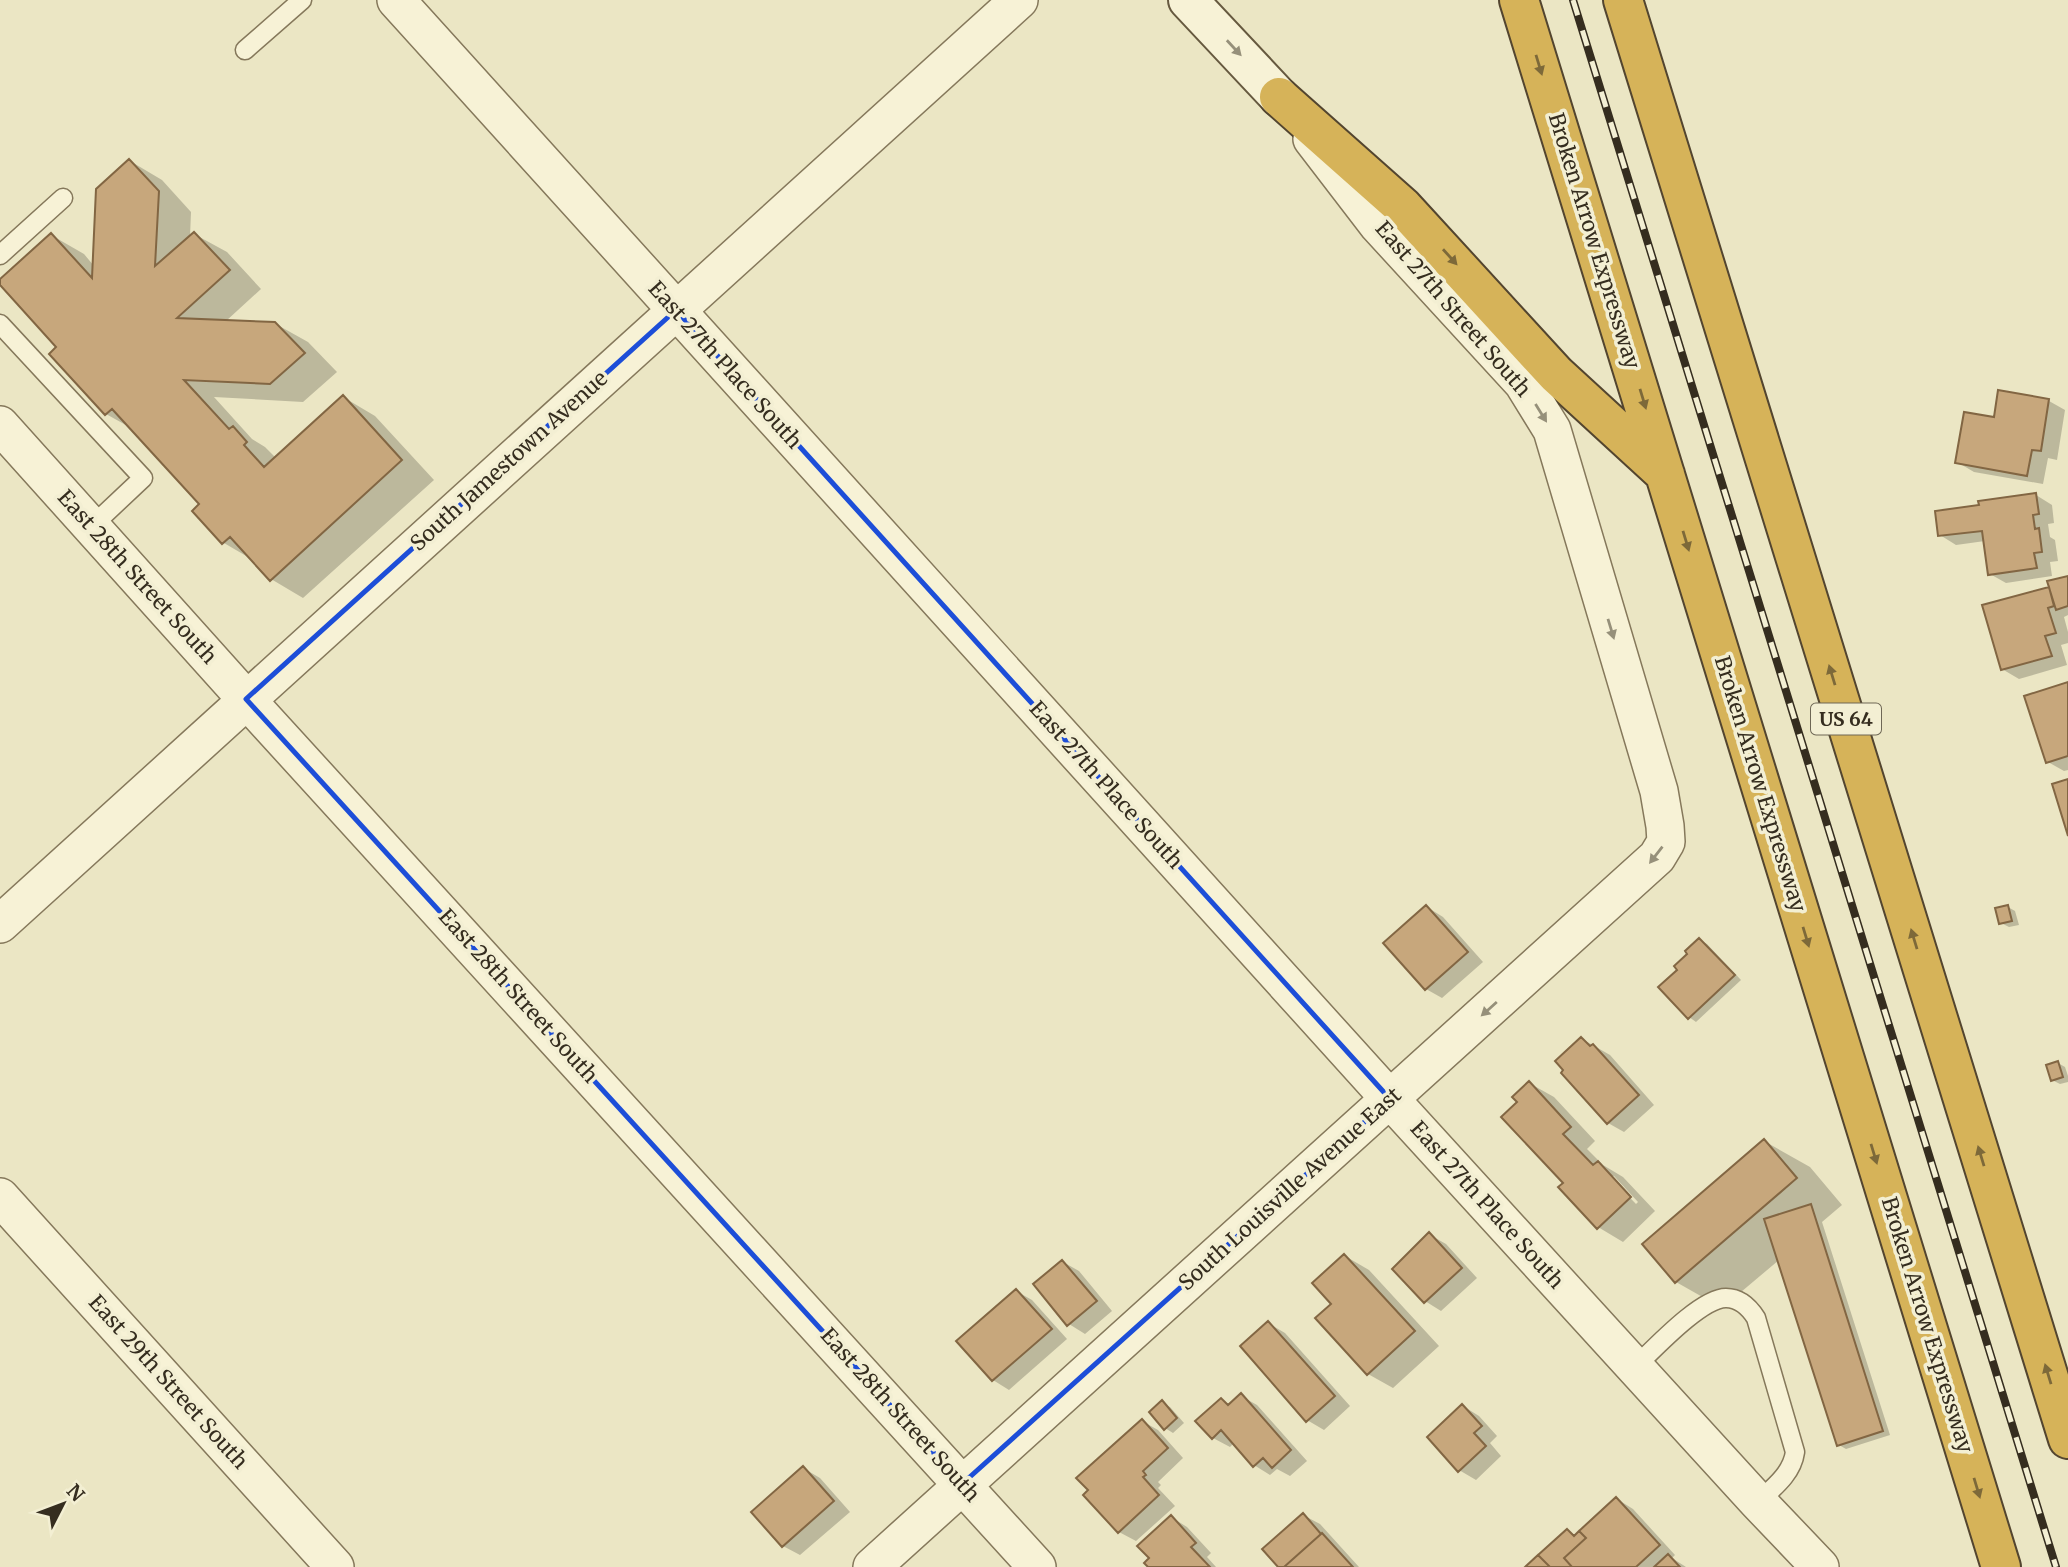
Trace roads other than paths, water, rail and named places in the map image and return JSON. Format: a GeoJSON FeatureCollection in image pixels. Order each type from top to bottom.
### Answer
{"type":"FeatureCollection","features":[{"type":"Feature","properties":{"kind":"highway","name":"Broken Arrow Expressway"},"geometry":{"type":"LineString","coordinates":[[1519,0],[2001,1567]]}},
{"type":"Feature","properties":{"kind":"highway","name":"US 64"},"geometry":{"type":"LineString","coordinates":[[1623,0],[2068,1439]]}},
{"type":"Feature","properties":{"kind":"highway"},"geometry":{"type":"LineString","coordinates":[[1279,97],[1403,207],[1556,374],[1666,475]]}},
{"type":"Feature","properties":{"kind":"street","name":"East 27th Place South"},"geometry":{"type":"LineString","coordinates":[[396,0],[1390,1099],[1820,1567]]}},
{"type":"Feature","properties":{"kind":"street","name":"South Jamestown Avenue"},"geometry":{"type":"LineString","coordinates":[[0,924],[1019,0]]}},
{"type":"Feature","properties":{"kind":"street","name":"East 27th Street South"},"geometry":{"type":"LineString","coordinates":[[1188,0],[1279,97],[1378,225],[1523,383],[1552,430],[1659,791]]}},
{"type":"Feature","properties":{"kind":"street","name":"East 28th Street South"},"geometry":{"type":"LineString","coordinates":[[0,425],[1037,1567]]}},
{"type":"Feature","properties":{"kind":"street","name":"South Louisville Avenue East"},"geometry":{"type":"LineString","coordinates":[[872,1567],[1657,857],[1665,842],[1659,791]]}},
{"type":"Feature","properties":{"kind":"street","name":"East 29th Street South"},"geometry":{"type":"LineString","coordinates":[[0,1197],[335,1567]]}},
{"type":"Feature","properties":{"kind":"lane"},"geometry":{"type":"LineString","coordinates":[[245,50],[302,0]]}},
{"type":"Feature","properties":{"kind":"lane"},"geometry":{"type":"LineString","coordinates":[[0,255],[63,198]]}},
{"type":"Feature","properties":{"kind":"lane"},"geometry":{"type":"LineString","coordinates":[[0,324],[143,478],[92,526]]}},
{"type":"Feature","properties":{"kind":"lane"},"geometry":{"type":"LineString","coordinates":[[1635,1367],[1706,1304],[1724,1298],[1737,1300],[1749,1308],[1756,1318],[1795,1452],[1794,1462],[1787,1474],[1758,1502]]}},
{"type":"Feature","properties":{"kind":"railway"},"geometry":{"type":"LineString","coordinates":[[1573,0],[2056,1567]]}}]}
